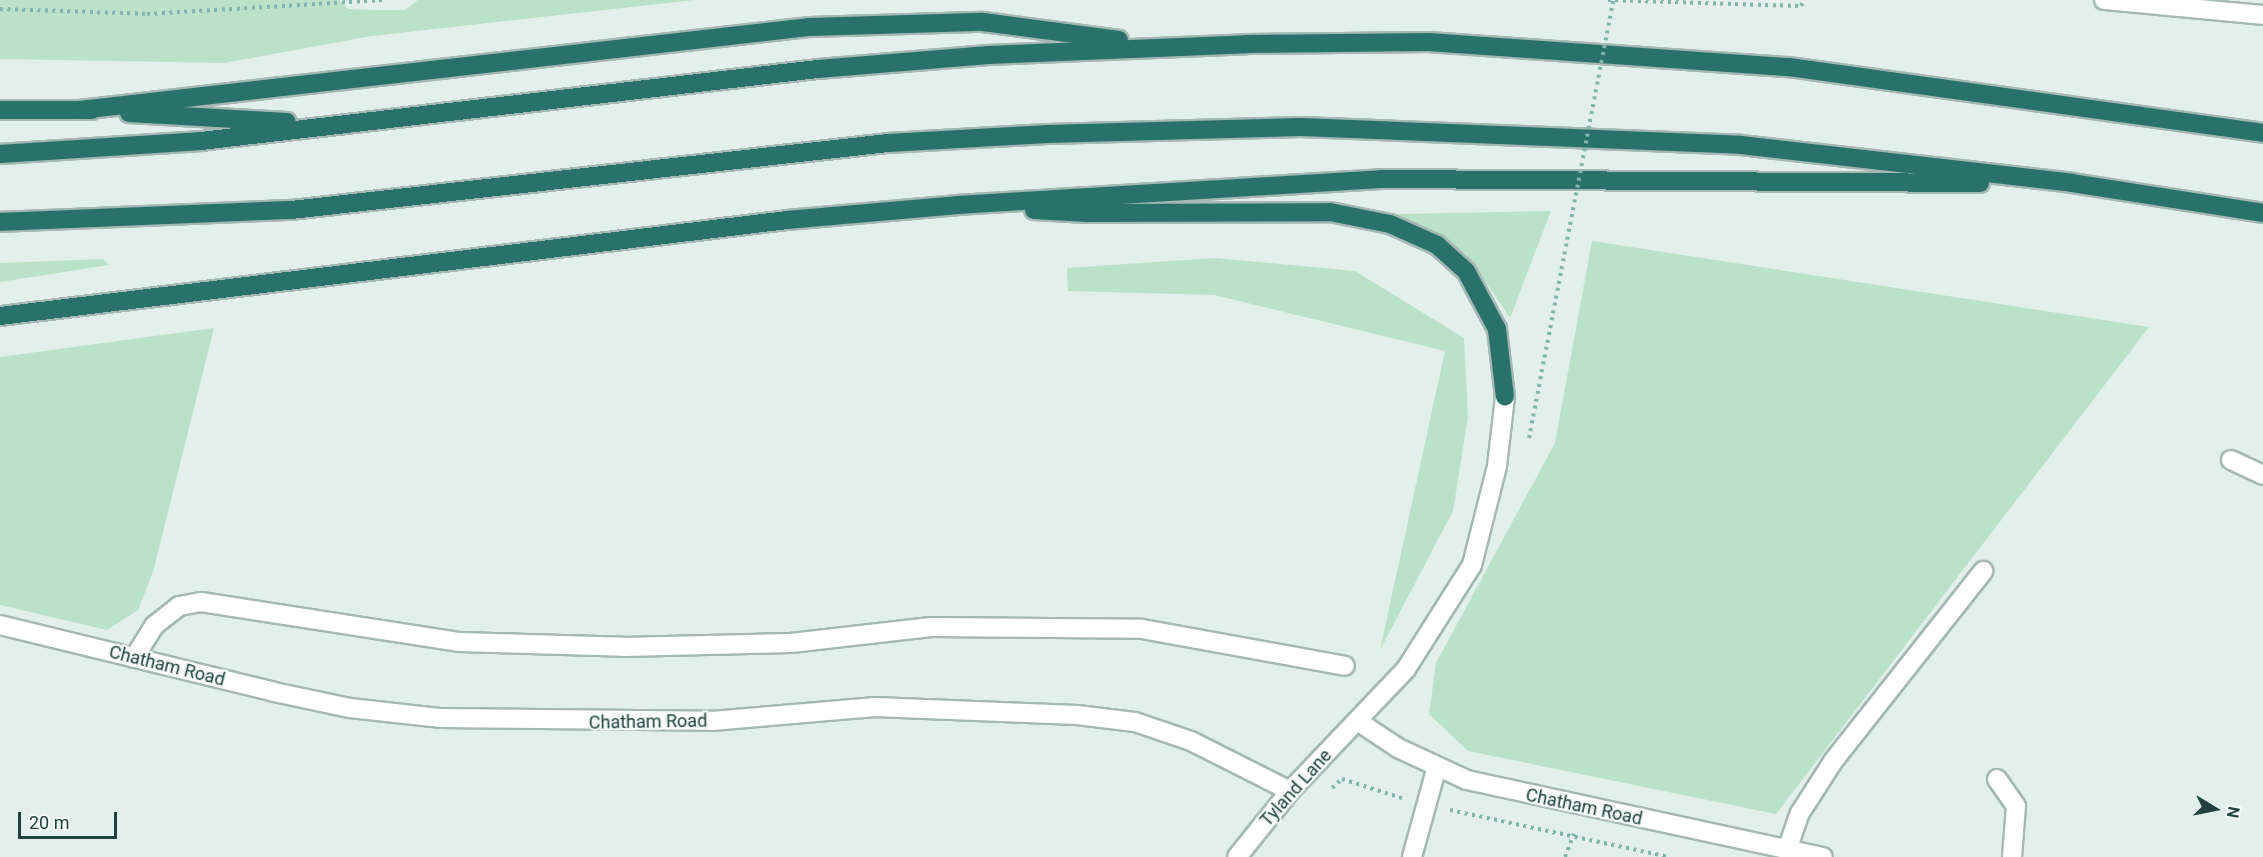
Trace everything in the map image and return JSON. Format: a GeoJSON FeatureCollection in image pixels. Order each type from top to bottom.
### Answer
{"type":"FeatureCollection","features":[{"type":"Feature","properties":{"kind":"highway"},"geometry":{"type":"LineString","coordinates":[[80,110],[810,27],[983,22],[1164,46]]}},
{"type":"Feature","properties":{"kind":"highway"},"geometry":{"type":"LineString","coordinates":[[0,154],[112,150],[818,69],[988,55],[1164,46],[1428,42],[1617,53],[1790,67],[2215,123],[2263,133]]}},
{"type":"Feature","properties":{"kind":"highway"},"geometry":{"type":"LineString","coordinates":[[0,110],[80,110],[334,125]]}},
{"type":"Feature","properties":{"kind":"highway"},"geometry":{"type":"LineString","coordinates":[[0,222],[169,218],[291,210],[888,143],[1059,133],[1301,127],[1741,145],[2072,183],[2263,213]]}},
{"type":"Feature","properties":{"kind":"highway"},"geometry":{"type":"LineString","coordinates":[[0,316],[787,219],[958,205],[1380,179],[2072,183]]}},
{"type":"Feature","properties":{"kind":"highway"},"geometry":{"type":"LineString","coordinates":[[958,205],[1087,213],[1330,212],[1390,224],[1437,245],[1466,271],[1497,329],[1505,397]]}},
{"type":"Feature","properties":{"kind":"street"},"geometry":{"type":"LineString","coordinates":[[2104,0],[2263,15]]}},
{"type":"Feature","properties":{"kind":"street","name":"Tyland Lane"},"geometry":{"type":"LineString","coordinates":[[1237,857],[1290,791],[1359,722],[1406,669],[1472,565],[1497,466],[1505,397]]}},
{"type":"Feature","properties":{"kind":"street"},"geometry":{"type":"LineString","coordinates":[[2230,460],[2263,474]]}},
{"type":"Feature","properties":{"kind":"street"},"geometry":{"type":"LineString","coordinates":[[1788,850],[1800,813],[1833,760],[1983,571]]}},
{"type":"Feature","properties":{"kind":"street"},"geometry":{"type":"LineString","coordinates":[[134,658],[154,625],[179,606],[201,602],[460,642],[624,647],[791,644],[931,627],[1142,630],[1345,666]]}},
{"type":"Feature","properties":{"kind":"street","name":"Chatham Road"},"geometry":{"type":"LineString","coordinates":[[0,625],[350,708],[441,718],[712,721],[875,707],[1077,714],[1135,722],[1191,741],[1290,791]]}},
{"type":"Feature","properties":{"kind":"street","name":"Chatham Road"},"geometry":{"type":"LineString","coordinates":[[1359,722],[1398,748],[1467,780],[1583,808],[1823,857]]}},
{"type":"Feature","properties":{"kind":"street"},"geometry":{"type":"LineString","coordinates":[[1412,857],[1437,766]]}},
{"type":"Feature","properties":{"kind":"street"},"geometry":{"type":"LineString","coordinates":[[1997,779],[2016,806],[2012,857]]}},
{"type":"Feature","properties":{"kind":"path"},"geometry":{"type":"LineString","coordinates":[[0,9],[147,14],[383,0]]}},
{"type":"Feature","properties":{"kind":"path"},"geometry":{"type":"LineString","coordinates":[[1608,0],[1801,6],[1804,0]]}},
{"type":"Feature","properties":{"kind":"path"},"geometry":{"type":"LineString","coordinates":[[1529,438],[1613,0]]}},
{"type":"Feature","properties":{"kind":"path"},"geometry":{"type":"LineString","coordinates":[[1325,795],[1342,779],[1426,806],[1574,834],[1669,857]]}},
{"type":"Feature","properties":{"kind":"path"},"geometry":{"type":"LineString","coordinates":[[1565,857],[1583,808]]}},
{"type":"Feature","properties":{"kind":"green space"},"geometry":{"type":"Polygon","coordinates":[[[0,0],[339,0],[348,9],[405,10],[418,0],[694,0],[372,36],[224,63],[0,59],[0,0]]]}},
{"type":"Feature","properties":{"kind":"green space"},"geometry":{"type":"Polygon","coordinates":[[[1551,211],[1510,318],[1472,262],[1396,214],[1551,211]]]}},
{"type":"Feature","properties":{"kind":"green space"},"geometry":{"type":"Polygon","coordinates":[[[1592,241],[2149,327],[1776,814],[1468,751],[1429,714],[1436,663],[1555,443],[1592,241]]]}},
{"type":"Feature","properties":{"kind":"green space"},"geometry":{"type":"Polygon","coordinates":[[[1215,258],[1355,271],[1464,338],[1468,417],[1453,511],[1380,650],[1445,351],[1214,295],[1068,291],[1067,268],[1215,258]]]}},
{"type":"Feature","properties":{"kind":"green space"},"geometry":{"type":"Polygon","coordinates":[[[103,259],[109,265],[0,282],[0,263],[103,259]]]}},
{"type":"Feature","properties":{"kind":"green space"},"geometry":{"type":"Polygon","coordinates":[[[214,328],[153,572],[138,610],[107,630],[0,605],[0,357],[214,328]]]}}]}
